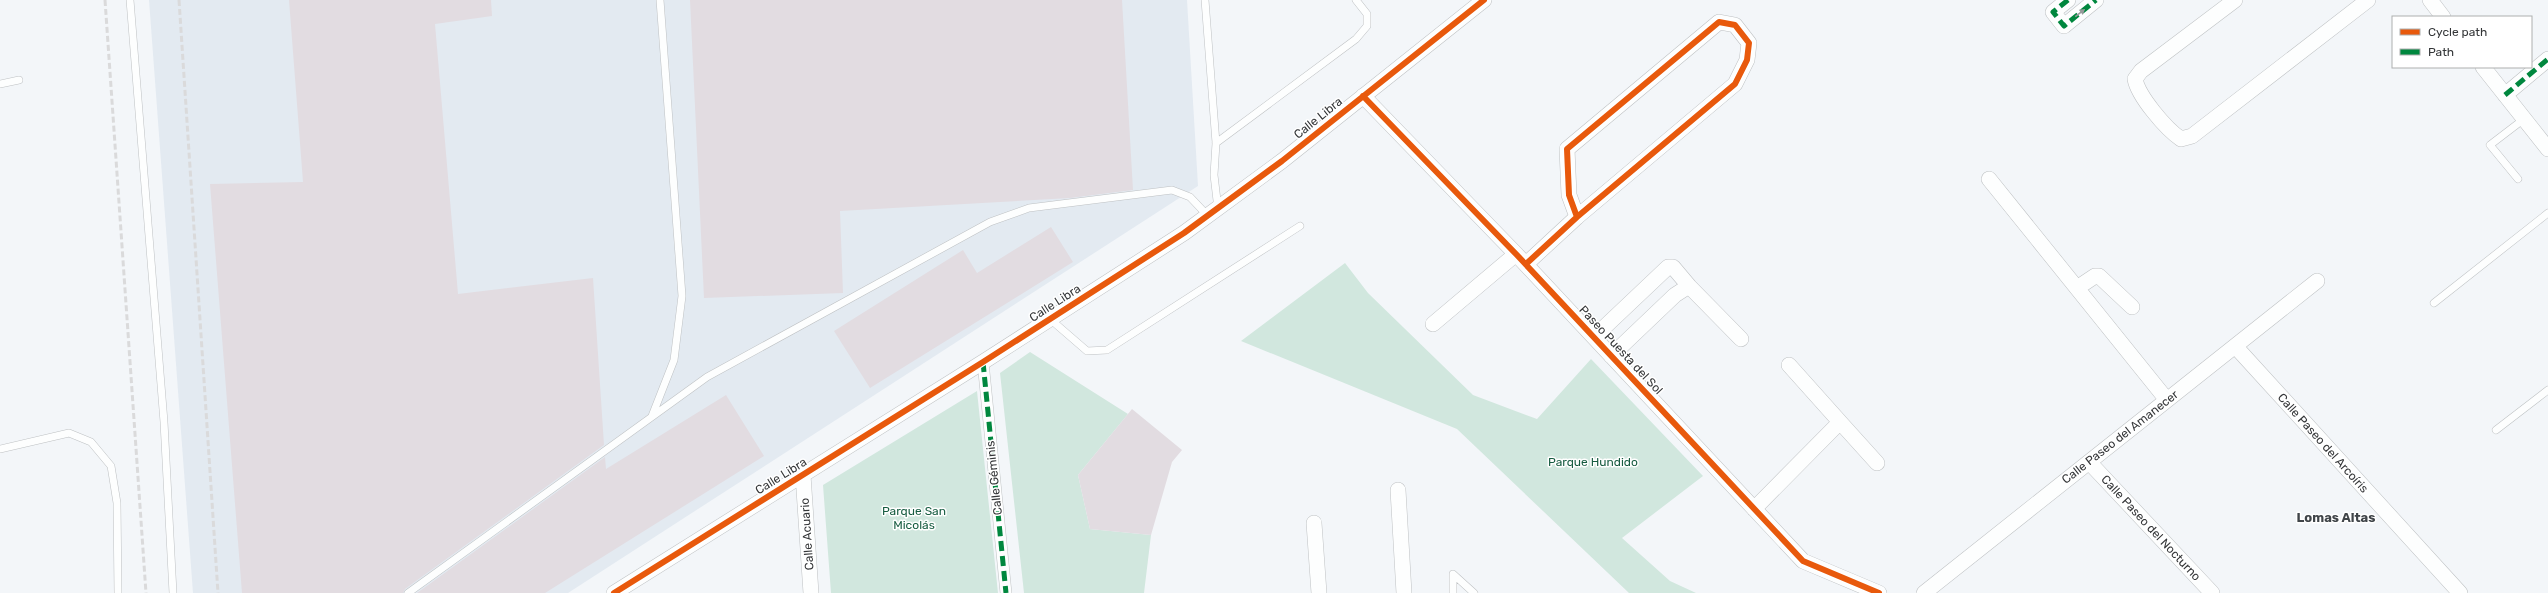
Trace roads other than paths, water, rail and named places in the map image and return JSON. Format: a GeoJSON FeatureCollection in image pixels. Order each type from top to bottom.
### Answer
{"type":"FeatureCollection","features":[{"type":"Feature","properties":{"kind":"street"},"geometry":{"type":"LineString","coordinates":[[2068,0],[2053,12],[2064,26],[2096,0]]}},
{"type":"Feature","properties":{"kind":"street"},"geometry":{"type":"LineString","coordinates":[[2235,0],[2141,71],[2136,79],[2137,89],[2172,133],[2181,139],[2192,136],[2368,0]]}},
{"type":"Feature","properties":{"kind":"street"},"geometry":{"type":"LineString","coordinates":[[2430,0],[2443,16]]}},
{"type":"Feature","properties":{"kind":"street","name":"Calle Libra"},"geometry":{"type":"LineString","coordinates":[[618,592],[983,362],[1213,213],[1363,96],[1477,2]]}},
{"type":"Feature","properties":{"kind":"street"},"geometry":{"type":"LineString","coordinates":[[1433,324],[1577,217],[1735,84],[1747,60],[1748,43],[1735,25],[1719,22],[1567,149],[1569,195],[1577,217]]}},
{"type":"Feature","properties":{"kind":"street"},"geometry":{"type":"LineString","coordinates":[[2505,94],[2548,59]]}},
{"type":"Feature","properties":{"kind":"street"},"geometry":{"type":"LineString","coordinates":[[2484,68],[2548,149]]}},
{"type":"Feature","properties":{"kind":"street","name":"Paseo Puesta del Sol"},"geometry":{"type":"LineString","coordinates":[[1363,96],[1521,259],[1803,561],[1879,593]]}},
{"type":"Feature","properties":{"kind":"street"},"geometry":{"type":"LineString","coordinates":[[1989,179],[2167,400]]}},
{"type":"Feature","properties":{"kind":"street"},"geometry":{"type":"LineString","coordinates":[[1594,337],[1668,268],[1673,267],[1689,286],[1741,339]]}},
{"type":"Feature","properties":{"kind":"street"},"geometry":{"type":"LineString","coordinates":[[2077,288],[2095,276],[2099,276],[2132,307]]}},
{"type":"Feature","properties":{"kind":"street","name":"Calle Paseo del Amanecer"},"geometry":{"type":"LineString","coordinates":[[1924,593],[2317,281]]}},
{"type":"Feature","properties":{"kind":"street"},"geometry":{"type":"LineString","coordinates":[[1611,356],[1675,296],[1689,286]]}},
{"type":"Feature","properties":{"kind":"street","name":"Calle Paseo del Arcoíris"},"geometry":{"type":"LineString","coordinates":[[2234,346],[2460,593]]}},
{"type":"Feature","properties":{"kind":"street","name":"Calle Géminis"},"geometry":{"type":"LineString","coordinates":[[983,362],[1006,593]]}},
{"type":"Feature","properties":{"kind":"street"},"geometry":{"type":"LineString","coordinates":[[1789,365],[1877,463]]}},
{"type":"Feature","properties":{"kind":"street"},"geometry":{"type":"LineString","coordinates":[[1754,509],[1840,422]]}},
{"type":"Feature","properties":{"kind":"street","name":"Calle Paseo del Nocturno"},"geometry":{"type":"LineString","coordinates":[[2089,462],[2212,593]]}},
{"type":"Feature","properties":{"kind":"street","name":"Calle Acuario"},"geometry":{"type":"LineString","coordinates":[[803,475],[811,593]]}},
{"type":"Feature","properties":{"kind":"street"},"geometry":{"type":"LineString","coordinates":[[1398,490],[1404,593]]}},
{"type":"Feature","properties":{"kind":"street"},"geometry":{"type":"LineString","coordinates":[[1314,523],[1319,593]]}},
{"type":"Feature","properties":{"kind":"lane"},"geometry":{"type":"LineString","coordinates":[[130,0],[164,422],[173,593]]}},
{"type":"Feature","properties":{"kind":"lane"},"geometry":{"type":"LineString","coordinates":[[652,416],[674,360],[682,296],[660,0]]}},
{"type":"Feature","properties":{"kind":"lane"},"geometry":{"type":"LineString","coordinates":[[1205,0],[1216,143],[1213,213]]}},
{"type":"Feature","properties":{"kind":"lane"},"geometry":{"type":"LineString","coordinates":[[1216,143],[1356,39],[1367,26],[1367,14],[1356,0]]}},
{"type":"Feature","properties":{"kind":"lane"},"geometry":{"type":"LineString","coordinates":[[0,84],[19,80]]}},
{"type":"Feature","properties":{"kind":"lane"},"geometry":{"type":"LineString","coordinates":[[2518,179],[2490,144],[2524,119]]}},
{"type":"Feature","properties":{"kind":"lane"},"geometry":{"type":"LineString","coordinates":[[408,593],[707,377],[990,222],[1029,208],[1172,190],[1190,197],[1213,213]]}},
{"type":"Feature","properties":{"kind":"lane"},"geometry":{"type":"LineString","coordinates":[[2434,303],[2548,213]]}},
{"type":"Feature","properties":{"kind":"lane"},"geometry":{"type":"LineString","coordinates":[[1050,319],[1087,351],[1107,350],[1300,226]]}},
{"type":"Feature","properties":{"kind":"lane"},"geometry":{"type":"LineString","coordinates":[[2496,430],[2548,390]]}},
{"type":"Feature","properties":{"kind":"lane"},"geometry":{"type":"LineString","coordinates":[[0,449],[69,433],[91,442],[111,466],[117,503],[118,593]]}},
{"type":"Feature","properties":{"kind":"lane"},"geometry":{"type":"LineString","coordinates":[[1453,593],[1453,574],[1474,593]]}},
{"type":"Feature","properties":{"kind":"railway"},"geometry":{"type":"LineString","coordinates":[[105,0],[146,593]]}},
{"type":"Feature","properties":{"kind":"railway"},"geometry":{"type":"LineString","coordinates":[[179,0],[218,593]]}},
{"type":"Feature","properties":{"kind":"district","name":"Lomas Altas"},"geometry":{"type":"Point","coordinates":[2336,517]}},
{"type":"Feature","properties":{"kind":"park label","name":"Parque Hundido"},"geometry":{"type":"Point","coordinates":[1593,462]}},
{"type":"Feature","properties":{"kind":"park label","name":"Parque San Micolás"},"geometry":{"type":"Point","coordinates":[914,518]}}]}
